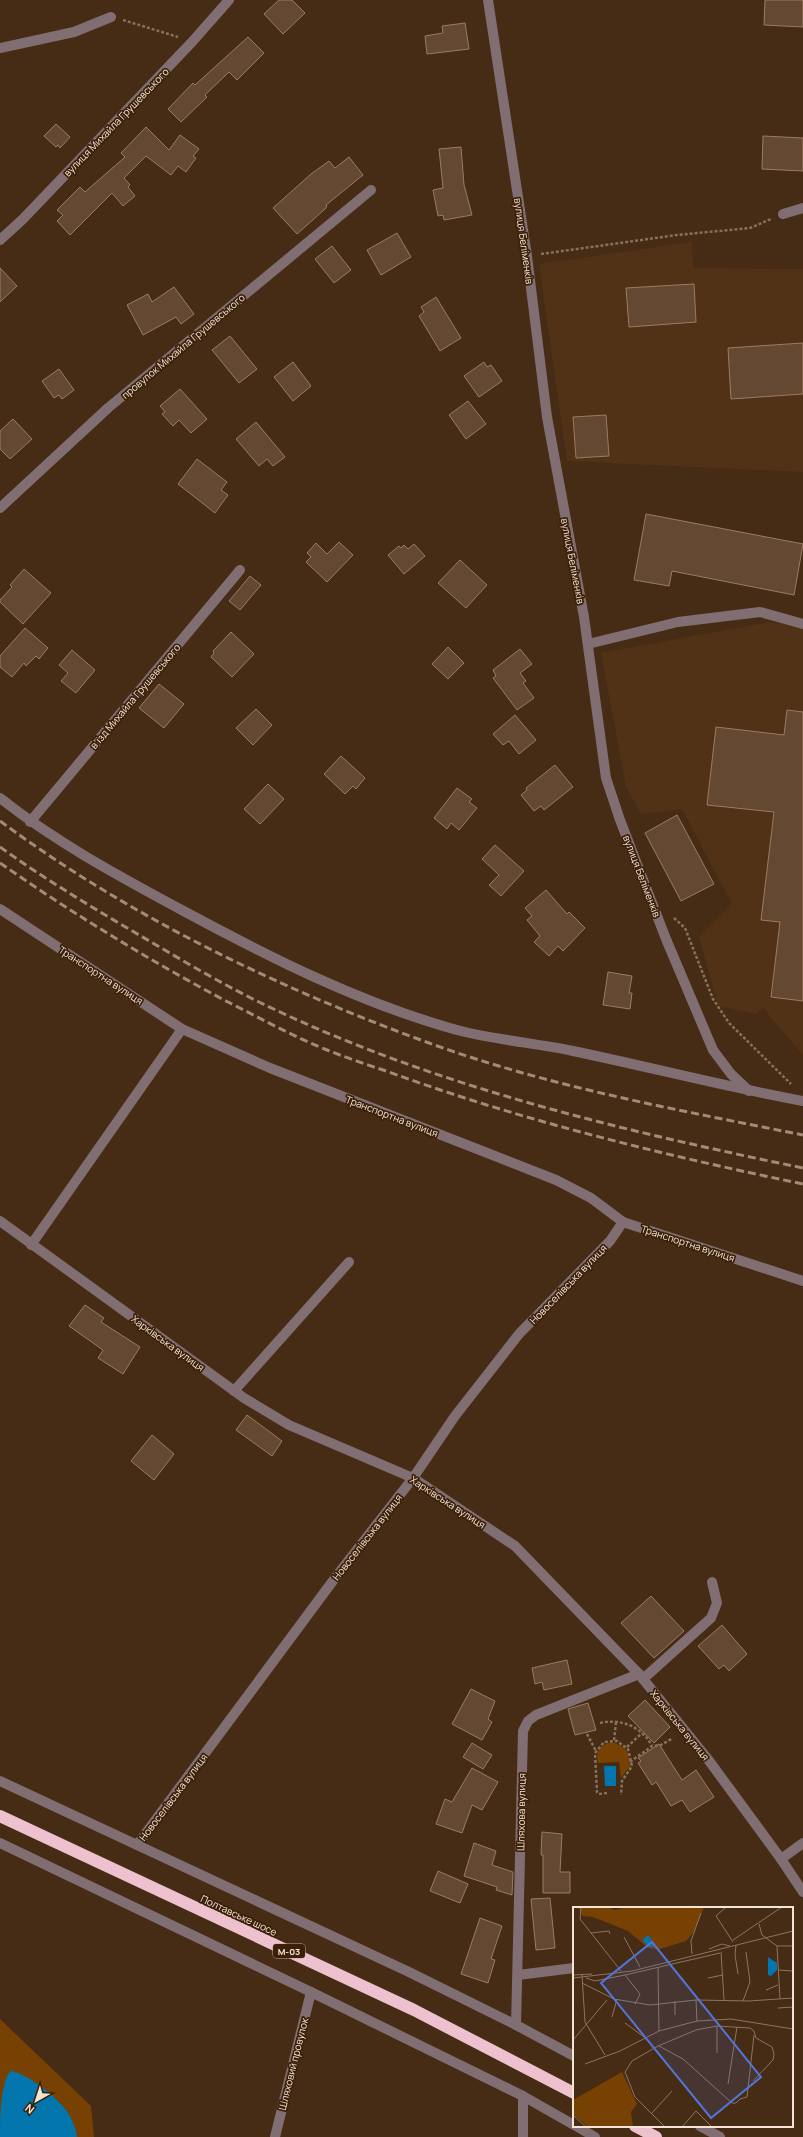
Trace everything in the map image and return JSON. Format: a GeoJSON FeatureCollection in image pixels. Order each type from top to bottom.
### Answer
{"type":"FeatureCollection","features":[{"type":"Feature","properties":{"kind":"highway","name":"Полтавське шосе"},"geometry":{"type":"LineString","coordinates":[[0,1816],[414,2010],[573,2092]]}},
{"type":"Feature","properties":{"kind":"highway"},"geometry":{"type":"LineString","coordinates":[[637,2127],[656,2137]]}},
{"type":"Feature","properties":{"kind":"street","name":"вулиця Михайла Грушевського"},"geometry":{"type":"LineString","coordinates":[[0,240],[23,219],[192,42],[229,0]]}},
{"type":"Feature","properties":{"kind":"street","name":"вулиця Беліменків"},"geometry":{"type":"LineString","coordinates":[[488,0],[527,256],[547,417],[588,644],[606,778],[620,820],[666,939],[713,1050],[731,1074],[749,1091]]}},
{"type":"Feature","properties":{"kind":"street"},"geometry":{"type":"LineString","coordinates":[[0,48],[74,32],[111,17]]}},
{"type":"Feature","properties":{"kind":"street","name":"провулок Михайла Грушевського"},"geometry":{"type":"LineString","coordinates":[[0,508],[108,408],[371,190]]}},
{"type":"Feature","properties":{"kind":"street"},"geometry":{"type":"LineString","coordinates":[[783,214],[803,208]]}},
{"type":"Feature","properties":{"kind":"street","name":"в’їзд Михайла Грушевського"},"geometry":{"type":"LineString","coordinates":[[30,822],[240,570]]}},
{"type":"Feature","properties":{"kind":"street"},"geometry":{"type":"LineString","coordinates":[[588,644],[678,622],[760,612],[803,624]]}},
{"type":"Feature","properties":{"kind":"street"},"geometry":{"type":"LineString","coordinates":[[0,798],[30,822],[140,887],[264,954],[386,1006],[458,1030],[570,1050],[749,1091],[803,1101]]}},
{"type":"Feature","properties":{"kind":"street","name":"Транспортна вулиця"},"geometry":{"type":"LineString","coordinates":[[0,909],[182,1028],[270,1068],[556,1180],[591,1198],[623,1222],[803,1281]]}},
{"type":"Feature","properties":{"kind":"street"},"geometry":{"type":"LineString","coordinates":[[31,1245],[182,1028]]}},
{"type":"Feature","properties":{"kind":"street","name":"Харківська вулиця"},"geometry":{"type":"LineString","coordinates":[[0,1221],[234,1391],[290,1426],[413,1478],[515,1546],[641,1676],[710,1762],[781,1859],[803,1892]]}},
{"type":"Feature","properties":{"kind":"street","name":"Новоселівська вулиця"},"geometry":{"type":"LineString","coordinates":[[137,1845],[338,1574],[413,1478],[455,1416],[519,1334],[610,1241],[623,1222]]}},
{"type":"Feature","properties":{"kind":"street"},"geometry":{"type":"LineString","coordinates":[[234,1391],[349,1262]]}},
{"type":"Feature","properties":{"kind":"street"},"geometry":{"type":"LineString","coordinates":[[641,1676],[711,1618],[717,1603],[712,1582]]}},
{"type":"Feature","properties":{"kind":"street","name":"Шляхова вулиця"},"geometry":{"type":"LineString","coordinates":[[516,2025],[523,1737],[525,1726],[536,1714],[641,1676]]}},
{"type":"Feature","properties":{"kind":"street"},"geometry":{"type":"LineString","coordinates":[[0,1781],[516,2025],[573,2055]]}},
{"type":"Feature","properties":{"kind":"street"},"geometry":{"type":"LineString","coordinates":[[0,1843],[312,1992],[522,2096],[573,2125]]}},
{"type":"Feature","properties":{"kind":"street"},"geometry":{"type":"LineString","coordinates":[[781,1859],[803,1843]]}},
{"type":"Feature","properties":{"kind":"street"},"geometry":{"type":"LineString","coordinates":[[518,1975],[573,1968]]}},
{"type":"Feature","properties":{"kind":"street","name":"Шляховий провулок"},"geometry":{"type":"LineString","coordinates":[[275,2137],[312,1992]]}},
{"type":"Feature","properties":{"kind":"street"},"geometry":{"type":"LineString","coordinates":[[522,2096],[522,2137]]}},
{"type":"Feature","properties":{"kind":"street"},"geometry":{"type":"LineString","coordinates":[[577,2127],[595,2137]]}},
{"type":"Feature","properties":{"kind":"street"},"geometry":{"type":"LineString","coordinates":[[702,2127],[720,2137]]}},
{"type":"Feature","properties":{"kind":"path"},"geometry":{"type":"LineString","coordinates":[[111,17],[192,42]]}},
{"type":"Feature","properties":{"kind":"path"},"geometry":{"type":"LineString","coordinates":[[527,256],[677,235],[750,228],[783,214]]}},
{"type":"Feature","properties":{"kind":"path"},"geometry":{"type":"LineString","coordinates":[[671,912],[674,919],[685,928],[713,999],[729,1023],[794,1087]]}},
{"type":"Feature","properties":{"kind":"path"},"geometry":{"type":"LineString","coordinates":[[600,1724],[616,1722],[633,1726],[642,1733],[652,1746]]}},
{"type":"Feature","properties":{"kind":"path"},"geometry":{"type":"LineString","coordinates":[[614,1740],[616,1722]]}},
{"type":"Feature","properties":{"kind":"path"},"geometry":{"type":"LineString","coordinates":[[627,1747],[642,1733]]}},
{"type":"Feature","properties":{"kind":"path"},"geometry":{"type":"LineString","coordinates":[[587,1734],[596,1751]]}},
{"type":"Feature","properties":{"kind":"path"},"geometry":{"type":"LineString","coordinates":[[630,1762],[652,1746],[661,1745],[673,1738]]}},
{"type":"Feature","properties":{"kind":"path"},"geometry":{"type":"LineString","coordinates":[[607,1793],[599,1794],[597,1792],[594,1758],[596,1751],[604,1742],[614,1740],[622,1742],[627,1747],[630,1754],[632,1769],[622,1781],[620,1796]]}},
{"type":"Feature","properties":{"kind":"shaded area"},"geometry":{"type":"Polygon","coordinates":[[[692,242],[693,268],[803,269],[803,472],[567,461],[539,264],[692,242]]]}},
{"type":"Feature","properties":{"kind":"shaded area"},"geometry":{"type":"Polygon","coordinates":[[[769,622],[803,627],[803,1055],[763,1008],[756,1014],[718,1006],[699,937],[732,904],[682,809],[641,814],[626,787],[601,653],[769,622]]]}},
{"type":"Feature","properties":{"kind":"shaded area"},"geometry":{"type":"Polygon","coordinates":[[[612,1742],[624,1747],[628,1753],[630,1766],[621,1778],[619,1762],[598,1763],[597,1759],[599,1750],[604,1745],[612,1742]]]}},
{"type":"Feature","properties":{"kind":"shaded area"},"geometry":{"type":"Polygon","coordinates":[[[0,2019],[91,2106],[94,2137],[0,2137],[0,2019]]]}},
{"type":"Feature","properties":{"kind":"water"},"geometry":{"type":"Polygon","coordinates":[[[604,1766],[616,1766],[616,1786],[605,1786],[604,1766]]]}},
{"type":"Feature","properties":{"kind":"water"},"geometry":{"type":"Polygon","coordinates":[[[10,2071],[35,2082],[52,2095],[70,2116],[77,2137],[0,2137],[2,2094],[10,2071]]]}},
{"type":"Feature","properties":{"kind":"building"},"geometry":{"type":"Polygon","coordinates":[[[279,0],[292,0],[305,13],[283,34],[264,14],[279,0]]]}},
{"type":"Feature","properties":{"kind":"building"},"geometry":{"type":"Polygon","coordinates":[[[765,0],[803,0],[803,27],[764,25],[765,0]]]}},
{"type":"Feature","properties":{"kind":"building"},"geometry":{"type":"Polygon","coordinates":[[[465,23],[469,49],[427,54],[425,36],[443,33],[442,26],[465,23]]]}},
{"type":"Feature","properties":{"kind":"building"},"geometry":{"type":"Polygon","coordinates":[[[248,37],[264,53],[237,80],[229,72],[205,95],[207,97],[181,122],[168,109],[193,83],[195,85],[248,37]]]}},
{"type":"Feature","properties":{"kind":"building"},"geometry":{"type":"Polygon","coordinates":[[[56,124],[70,137],[60,148],[58,145],[56,147],[44,136],[56,124]]]}},
{"type":"Feature","properties":{"kind":"building"},"geometry":{"type":"Polygon","coordinates":[[[146,127],[169,150],[180,135],[199,149],[193,156],[196,158],[186,172],[178,166],[171,175],[146,156],[124,178],[130,185],[128,187],[135,196],[123,206],[112,193],[70,235],[57,221],[63,215],[57,210],[80,187],[85,192],[125,157],[121,153],[146,127]]]}},
{"type":"Feature","properties":{"kind":"building"},"geometry":{"type":"Polygon","coordinates":[[[763,136],[803,138],[803,171],[762,169],[763,136]]]}},
{"type":"Feature","properties":{"kind":"building"},"geometry":{"type":"Polygon","coordinates":[[[461,147],[464,185],[472,215],[444,220],[443,215],[438,216],[433,190],[443,188],[439,149],[461,147]]]}},
{"type":"Feature","properties":{"kind":"building"},"geometry":{"type":"Polygon","coordinates":[[[349,157],[363,175],[326,205],[327,206],[325,209],[297,234],[273,208],[311,174],[329,161],[335,168],[349,157]]]}},
{"type":"Feature","properties":{"kind":"building"},"geometry":{"type":"Polygon","coordinates":[[[397,233],[411,257],[381,275],[367,250],[397,233]]]}},
{"type":"Feature","properties":{"kind":"building"},"geometry":{"type":"Polygon","coordinates":[[[332,246],[351,270],[334,283],[315,259],[332,246]]]}},
{"type":"Feature","properties":{"kind":"building"},"geometry":{"type":"Polygon","coordinates":[[[0,268],[17,286],[0,302],[0,268]]]}},
{"type":"Feature","properties":{"kind":"building"},"geometry":{"type":"Polygon","coordinates":[[[694,284],[696,322],[629,327],[626,288],[694,284]]]}},
{"type":"Feature","properties":{"kind":"building"},"geometry":{"type":"Polygon","coordinates":[[[174,287],[194,314],[181,324],[176,317],[143,335],[127,305],[148,294],[152,302],[174,287]]]}},
{"type":"Feature","properties":{"kind":"building"},"geometry":{"type":"Polygon","coordinates":[[[436,297],[461,338],[440,351],[419,316],[424,312],[421,307],[436,297]]]}},
{"type":"Feature","properties":{"kind":"building"},"geometry":{"type":"Polygon","coordinates":[[[230,336],[257,369],[239,383],[212,350],[230,336]]]}},
{"type":"Feature","properties":{"kind":"building"},"geometry":{"type":"Polygon","coordinates":[[[803,343],[803,394],[731,399],[728,348],[803,343]]]}},
{"type":"Feature","properties":{"kind":"building"},"geometry":{"type":"Polygon","coordinates":[[[293,362],[311,386],[293,401],[274,377],[293,362]]]}},
{"type":"Feature","properties":{"kind":"building"},"geometry":{"type":"Polygon","coordinates":[[[484,362],[487,367],[491,365],[502,381],[479,397],[464,376],[484,362]]]}},
{"type":"Feature","properties":{"kind":"building"},"geometry":{"type":"Polygon","coordinates":[[[59,369],[74,390],[62,399],[59,395],[54,398],[42,381],[59,369]]]}},
{"type":"Feature","properties":{"kind":"building"},"geometry":{"type":"Polygon","coordinates":[[[180,389],[207,419],[191,433],[179,420],[173,426],[162,414],[165,412],[160,406],[180,389]]]}},
{"type":"Feature","properties":{"kind":"building"},"geometry":{"type":"Polygon","coordinates":[[[468,401],[486,424],[466,439],[449,415],[468,401]]]}},
{"type":"Feature","properties":{"kind":"building"},"geometry":{"type":"Polygon","coordinates":[[[606,415],[609,456],[576,458],[573,417],[606,415]]]}},
{"type":"Feature","properties":{"kind":"building"},"geometry":{"type":"Polygon","coordinates":[[[13,419],[32,439],[10,459],[0,449],[0,431],[13,419]]]}},
{"type":"Feature","properties":{"kind":"building"},"geometry":{"type":"Polygon","coordinates":[[[256,422],[285,457],[273,466],[267,459],[259,466],[236,439],[256,422]]]}},
{"type":"Feature","properties":{"kind":"building"},"geometry":{"type":"Polygon","coordinates":[[[197,459],[227,482],[221,490],[228,495],[215,513],[178,484],[197,459]]]}},
{"type":"Feature","properties":{"kind":"building"},"geometry":{"type":"Polygon","coordinates":[[[646,514],[803,544],[794,595],[672,571],[669,586],[634,580],[646,514]]]}},
{"type":"Feature","properties":{"kind":"building"},"geometry":{"type":"Polygon","coordinates":[[[339,542],[353,555],[327,582],[306,562],[311,557],[307,553],[316,543],[327,554],[339,542]]]}},
{"type":"Feature","properties":{"kind":"building"},"geometry":{"type":"Polygon","coordinates":[[[414,544],[425,556],[404,574],[388,555],[399,546],[401,548],[404,545],[408,549],[414,544]]]}},
{"type":"Feature","properties":{"kind":"building"},"geometry":{"type":"Polygon","coordinates":[[[460,560],[487,585],[466,608],[438,583],[460,560]]]}},
{"type":"Feature","properties":{"kind":"building"},"geometry":{"type":"Polygon","coordinates":[[[24,569],[51,593],[23,624],[0,602],[0,600],[12,587],[10,585],[24,569]]]}},
{"type":"Feature","properties":{"kind":"building"},"geometry":{"type":"Polygon","coordinates":[[[250,576],[261,585],[240,610],[229,601],[250,576]]]}},
{"type":"Feature","properties":{"kind":"building"},"geometry":{"type":"Polygon","coordinates":[[[25,628],[48,648],[39,659],[36,656],[26,666],[24,663],[12,677],[0,667],[0,656],[25,628]]]}},
{"type":"Feature","properties":{"kind":"building"},"geometry":{"type":"Polygon","coordinates":[[[231,632],[254,654],[232,677],[211,657],[214,653],[213,651],[231,632]]]}},
{"type":"Feature","properties":{"kind":"building"},"geometry":{"type":"Polygon","coordinates":[[[448,647],[464,663],[448,679],[432,664],[448,647]]]}},
{"type":"Feature","properties":{"kind":"building"},"geometry":{"type":"Polygon","coordinates":[[[520,649],[532,664],[520,673],[526,681],[523,683],[534,698],[517,710],[493,678],[496,676],[493,670],[520,649]]]}},
{"type":"Feature","properties":{"kind":"building"},"geometry":{"type":"Polygon","coordinates":[[[72,650],[95,670],[76,693],[61,681],[68,673],[59,665],[72,650]]]}},
{"type":"Feature","properties":{"kind":"building"},"geometry":{"type":"Polygon","coordinates":[[[159,684],[184,704],[164,728],[139,708],[159,684]]]}},
{"type":"Feature","properties":{"kind":"building"},"geometry":{"type":"Polygon","coordinates":[[[256,709],[272,725],[253,745],[236,728],[256,709]]]}},
{"type":"Feature","properties":{"kind":"building"},"geometry":{"type":"Polygon","coordinates":[[[787,710],[803,712],[803,1001],[771,997],[780,922],[761,920],[774,812],[707,805],[716,727],[784,735],[787,710]]]}},
{"type":"Feature","properties":{"kind":"building"},"geometry":{"type":"Polygon","coordinates":[[[515,715],[536,740],[519,754],[509,741],[503,745],[493,734],[515,715]]]}},
{"type":"Feature","properties":{"kind":"building"},"geometry":{"type":"Polygon","coordinates":[[[341,756],[365,778],[356,789],[353,786],[345,794],[324,774],[341,756]]]}},
{"type":"Feature","properties":{"kind":"building"},"geometry":{"type":"Polygon","coordinates":[[[555,765],[573,787],[544,810],[541,806],[534,811],[521,795],[527,790],[526,788],[555,765]]]}},
{"type":"Feature","properties":{"kind":"building"},"geometry":{"type":"Polygon","coordinates":[[[268,784],[284,799],[260,824],[244,809],[268,784]]]}},
{"type":"Feature","properties":{"kind":"building"},"geometry":{"type":"Polygon","coordinates":[[[457,788],[472,799],[469,802],[477,808],[459,830],[451,823],[447,829],[434,818],[457,788]]]}},
{"type":"Feature","properties":{"kind":"building"},"geometry":{"type":"Polygon","coordinates":[[[677,815],[714,884],[681,901],[645,833],[677,815]]]}},
{"type":"Feature","properties":{"kind":"building"},"geometry":{"type":"Polygon","coordinates":[[[495,845],[524,871],[501,896],[489,885],[499,875],[482,859],[495,845]]]}},
{"type":"Feature","properties":{"kind":"building"},"geometry":{"type":"Polygon","coordinates":[[[546,890],[567,914],[569,912],[585,928],[563,951],[558,946],[549,956],[534,942],[540,936],[527,920],[532,916],[525,908],[546,890]]]}},
{"type":"Feature","properties":{"kind":"building"},"geometry":{"type":"Polygon","coordinates":[[[608,972],[632,976],[629,993],[632,993],[630,1009],[603,1005],[608,972]]]}},
{"type":"Feature","properties":{"kind":"building"},"geometry":{"type":"Polygon","coordinates":[[[85,1305],[104,1318],[101,1322],[140,1347],[123,1374],[98,1358],[103,1350],[69,1326],[85,1305]]]}},
{"type":"Feature","properties":{"kind":"building"},"geometry":{"type":"Polygon","coordinates":[[[247,1415],[282,1441],[272,1456],[236,1430],[247,1415]]]}},
{"type":"Feature","properties":{"kind":"building"},"geometry":{"type":"Polygon","coordinates":[[[152,1435],[174,1454],[154,1480],[131,1461],[152,1435]]]}},
{"type":"Feature","properties":{"kind":"building"},"geometry":{"type":"Polygon","coordinates":[[[651,1596],[684,1631],[654,1658],[621,1623],[651,1596]]]}},
{"type":"Feature","properties":{"kind":"building"},"geometry":{"type":"Polygon","coordinates":[[[722,1625],[747,1654],[729,1671],[724,1665],[719,1669],[698,1646],[722,1625]]]}},
{"type":"Feature","properties":{"kind":"building"},"geometry":{"type":"Polygon","coordinates":[[[567,1660],[572,1684],[544,1690],[542,1682],[535,1684],[532,1668],[567,1660]]]}},
{"type":"Feature","properties":{"kind":"building"},"geometry":{"type":"Polygon","coordinates":[[[471,1689],[495,1701],[488,1719],[492,1722],[482,1740],[452,1724],[471,1689]]]}},
{"type":"Feature","properties":{"kind":"building"},"geometry":{"type":"Polygon","coordinates":[[[645,1700],[670,1727],[654,1743],[628,1716],[645,1700]]]}},
{"type":"Feature","properties":{"kind":"building"},"geometry":{"type":"Polygon","coordinates":[[[588,1703],[596,1730],[575,1735],[568,1709],[588,1703]]]}},
{"type":"Feature","properties":{"kind":"building"},"geometry":{"type":"Polygon","coordinates":[[[472,1743],[492,1755],[483,1769],[463,1757],[472,1743]]]}},
{"type":"Feature","properties":{"kind":"building"},"geometry":{"type":"Polygon","coordinates":[[[659,1744],[682,1780],[696,1770],[714,1797],[690,1812],[682,1800],[671,1806],[656,1782],[652,1785],[638,1763],[641,1761],[638,1758],[659,1744]]]}},
{"type":"Feature","properties":{"kind":"building"},"geometry":{"type":"Polygon","coordinates":[[[472,1768],[498,1782],[482,1810],[472,1805],[462,1833],[436,1824],[445,1799],[452,1802],[472,1768]]]}},
{"type":"Feature","properties":{"kind":"building"},"geometry":{"type":"Polygon","coordinates":[[[542,1832],[562,1834],[560,1872],[570,1872],[570,1893],[543,1893],[543,1855],[541,1855],[542,1832]]]}},
{"type":"Feature","properties":{"kind":"building"},"geometry":{"type":"Polygon","coordinates":[[[474,1843],[496,1851],[492,1865],[513,1872],[512,1895],[496,1890],[497,1887],[464,1876],[474,1843]]]}},
{"type":"Feature","properties":{"kind":"building"},"geometry":{"type":"Polygon","coordinates":[[[438,1871],[468,1884],[460,1903],[430,1891],[438,1871]]]}},
{"type":"Feature","properties":{"kind":"building"},"geometry":{"type":"Polygon","coordinates":[[[550,1898],[555,1948],[536,1950],[531,1899],[550,1898]]]}},
{"type":"Feature","properties":{"kind":"building"},"geometry":{"type":"Polygon","coordinates":[[[480,1918],[502,1926],[491,1959],[495,1960],[488,1983],[461,1974],[480,1918]]]}},
{"type":"Feature","properties":{"kind":"railway"},"geometry":{"type":"LineString","coordinates":[[0,821],[50,856],[153,919],[261,974],[373,1022],[475,1059],[568,1085],[662,1107],[803,1135]]}},
{"type":"Feature","properties":{"kind":"railway"},"geometry":{"type":"LineString","coordinates":[[0,847],[75,897],[241,993],[324,1031],[390,1058],[457,1081],[594,1121],[664,1138],[803,1168]]}},
{"type":"Feature","properties":{"kind":"railway"},"geometry":{"type":"LineString","coordinates":[[0,863],[82,918],[138,952],[262,1020],[327,1050],[440,1090],[594,1136],[803,1184]]}}]}
